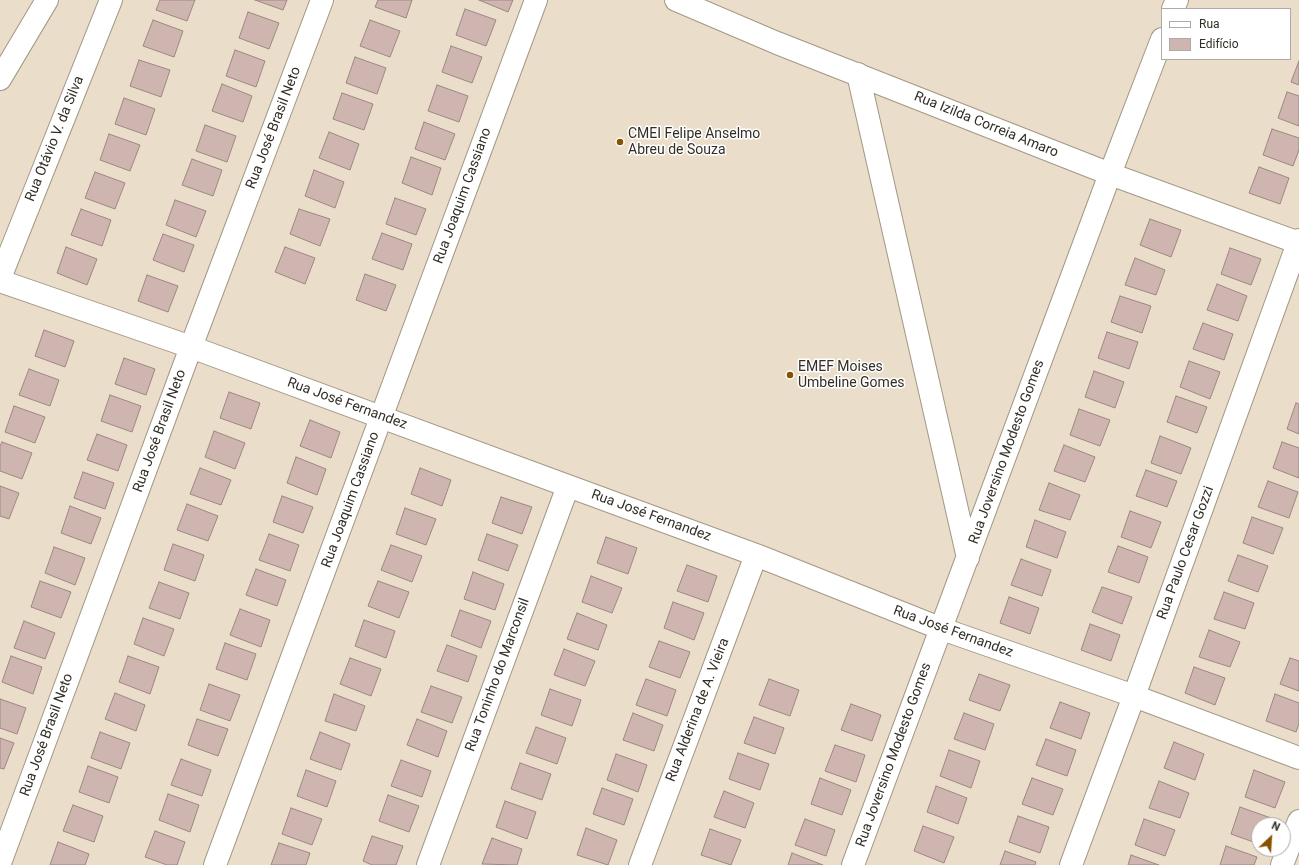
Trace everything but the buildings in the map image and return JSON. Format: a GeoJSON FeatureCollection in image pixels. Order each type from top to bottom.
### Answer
{"type":"FeatureCollection","features":[{"type":"Feature","properties":{"kind":"street"},"geometry":{"type":"LineString","coordinates":[[0,79],[47,0]]}},
{"type":"Feature","properties":{"kind":"street","name":"Rua Otávio V. da Silva"},"geometry":{"type":"LineString","coordinates":[[0,279],[111,0]]}},
{"type":"Feature","properties":{"kind":"street","name":"Rua José Brasil Neto"},"geometry":{"type":"LineString","coordinates":[[0,863],[191,347],[322,0]]}},
{"type":"Feature","properties":{"kind":"street","name":"Rua Joaquim Cassiano"},"geometry":{"type":"LineString","coordinates":[[215,865],[536,0]]}},
{"type":"Feature","properties":{"kind":"street","name":"Rua Izilda Correia Amaro"},"geometry":{"type":"LineString","coordinates":[[676,0],[777,42],[1110,174],[1299,242]]}},
{"type":"Feature","properties":{"kind":"street","name":"Rua Joversino Modesto Gomes"},"geometry":{"type":"LineString","coordinates":[[854,865],[1110,174],[1161,42]]}},
{"type":"Feature","properties":{"kind":"street"},"geometry":{"type":"LineString","coordinates":[[858,74],[968,558]]}},
{"type":"Feature","properties":{"kind":"street","name":"Rua Paulo Cesar Gozzi"},"geometry":{"type":"LineString","coordinates":[[1070,865],[1134,696],[1299,242]]}},
{"type":"Feature","properties":{"kind":"street","name":"Rua José Fernandez"},"geometry":{"type":"LineString","coordinates":[[0,279],[191,347],[756,555],[942,629],[1134,696],[1299,758]]}},
{"type":"Feature","properties":{"kind":"street","name":"Rua Toninho do Marconsil"},"geometry":{"type":"LineString","coordinates":[[428,865],[568,486]]}},
{"type":"Feature","properties":{"kind":"street","name":"Rua Alderina de A. Vieira"},"geometry":{"type":"LineString","coordinates":[[640,865],[756,555]]}},
{"type":"Feature","properties":{"kind":"street"},"geometry":{"type":"LineString","coordinates":[[1282,865],[1299,821]]}},
{"type":"Feature","properties":{"kind":"place","name":"CMEI Felipe Anselmo Abreu de Souza"},"geometry":{"type":"Point","coordinates":[620,142]}},
{"type":"Feature","properties":{"kind":"place","name":"EMEF Moises Umbeline Gomes"},"geometry":{"type":"Point","coordinates":[790,375]}}]}
